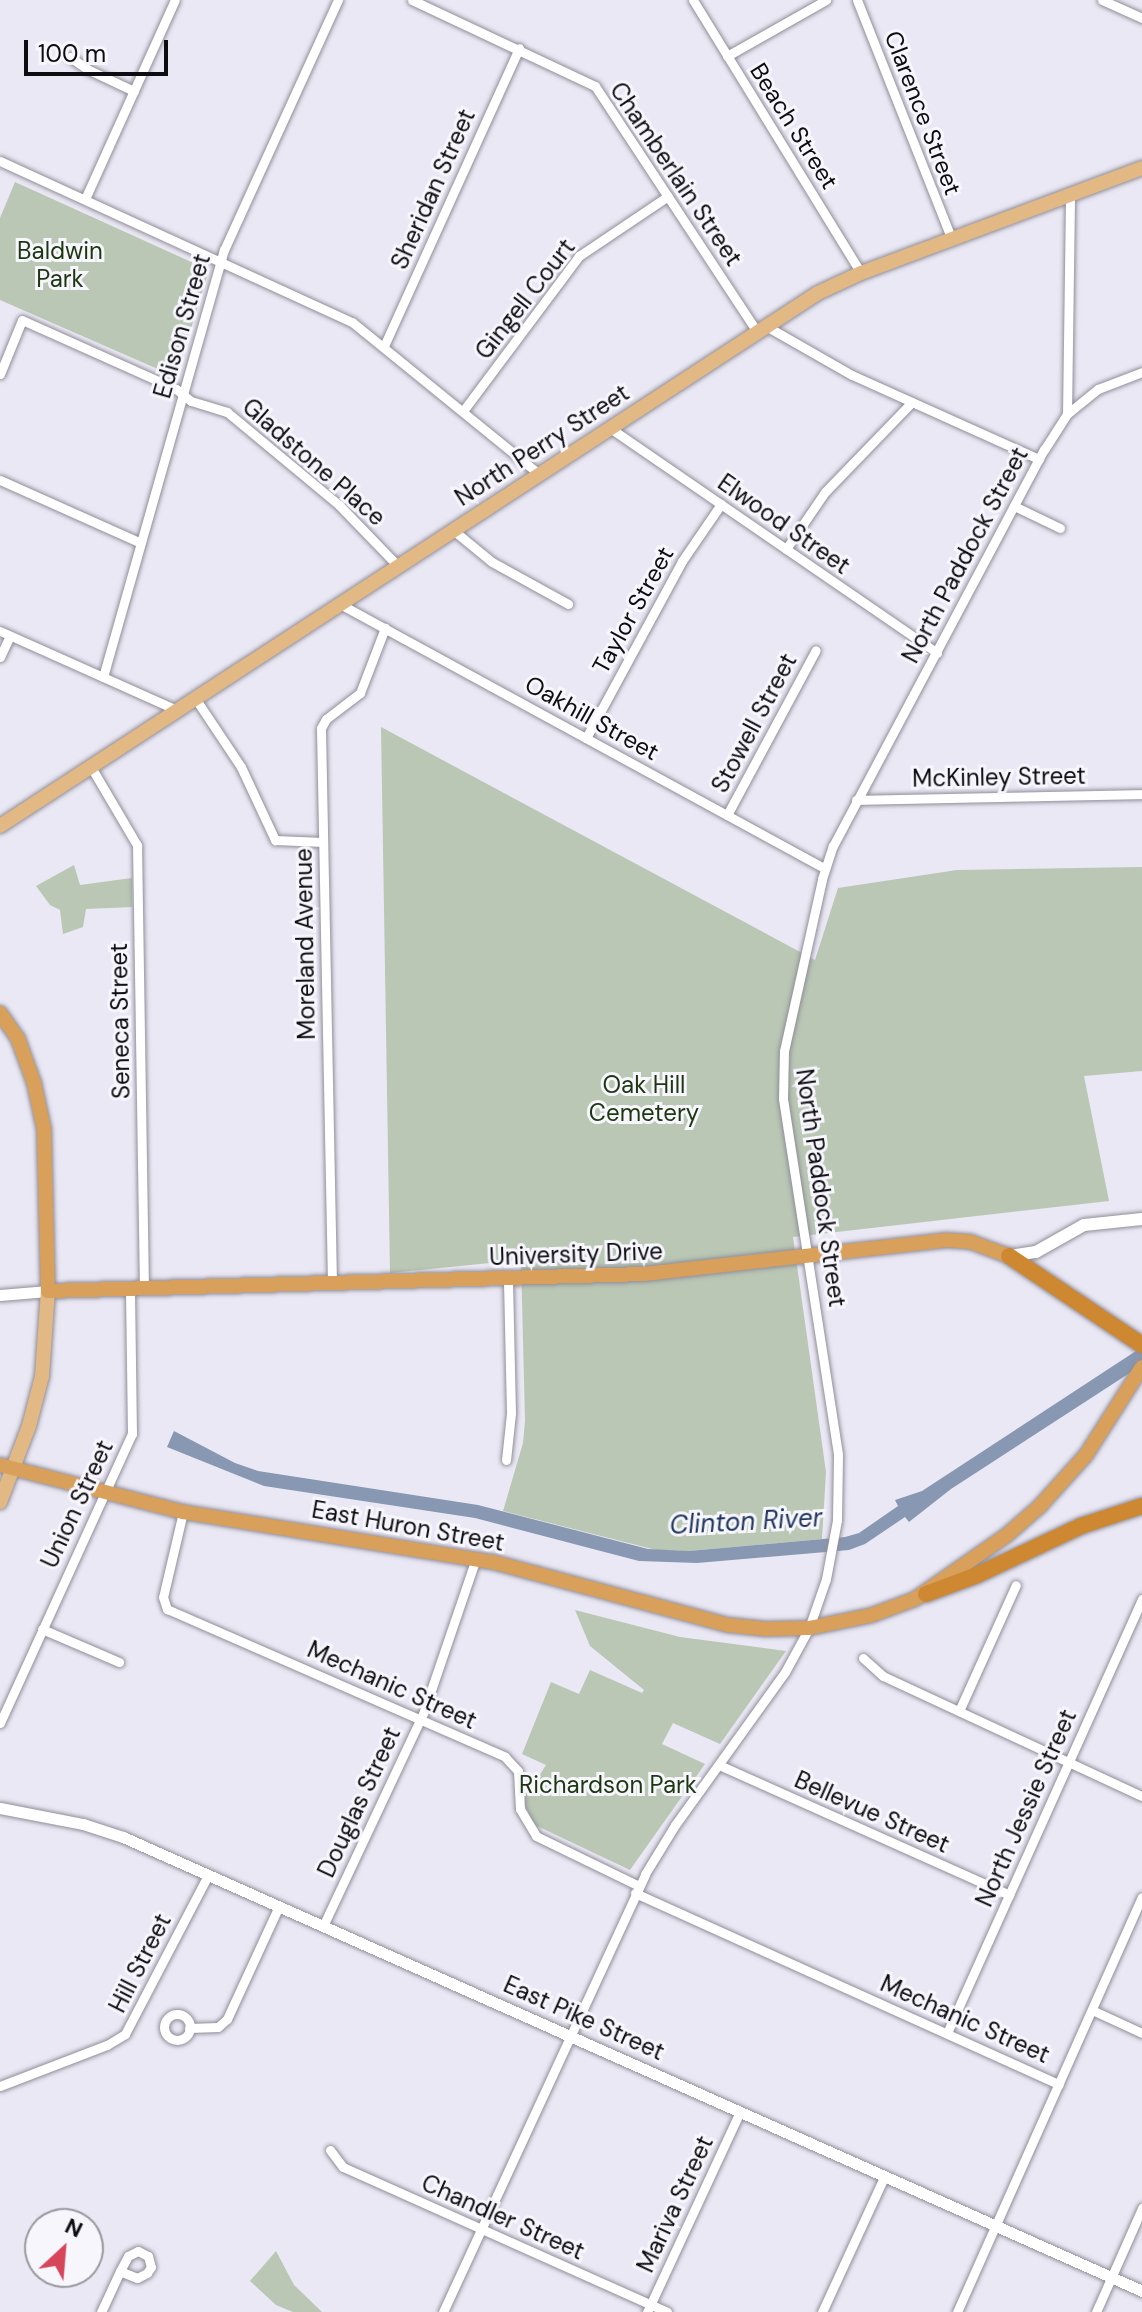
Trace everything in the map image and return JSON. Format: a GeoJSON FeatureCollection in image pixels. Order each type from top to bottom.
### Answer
{"type":"FeatureCollection","features":[{"type":"Feature","properties":{"kind":"highway"},"geometry":{"type":"LineString","coordinates":[[0,1013],[18,1039],[34,1083],[44,1129],[48,1291]]}},
{"type":"Feature","properties":{"kind":"highway","name":"University Drive"},"geometry":{"type":"LineString","coordinates":[[48,1291],[680,1272],[945,1240],[971,1242],[1009,1256]]}},
{"type":"Feature","properties":{"kind":"highway"},"geometry":{"type":"LineString","coordinates":[[1009,1256],[1140,1344]]}},
{"type":"Feature","properties":{"kind":"highway","name":"East Huron Street"},"geometry":{"type":"LineString","coordinates":[[7,1466],[183,1512],[476,1558],[728,1625],[764,1629],[809,1628],[872,1615],[926,1594],[1007,1535],[1040,1506],[1099,1438],[1142,1367]]}},
{"type":"Feature","properties":{"kind":"highway"},"geometry":{"type":"LineString","coordinates":[[926,1594],[977,1575],[1081,1526],[1142,1506]]}},
{"type":"Feature","properties":{"kind":"main road","name":"North Perry Street"},"geometry":{"type":"LineString","coordinates":[[0,826],[818,293],[861,273],[1142,168]]}},
{"type":"Feature","properties":{"kind":"main road"},"geometry":{"type":"LineString","coordinates":[[1009,1256],[1036,1252],[1074,1229],[1091,1224],[1142,1219]]}},
{"type":"Feature","properties":{"kind":"main road"},"geometry":{"type":"LineString","coordinates":[[0,1502],[7,1466],[42,1376],[48,1291]]}},
{"type":"Feature","properties":{"kind":"street"},"geometry":{"type":"LineString","coordinates":[[85,199],[175,0]]}},
{"type":"Feature","properties":{"kind":"street","name":"Edison Street"},"geometry":{"type":"LineString","coordinates":[[103,677],[221,262],[338,0]]}},
{"type":"Feature","properties":{"kind":"street","name":"Chamberlain Street"},"geometry":{"type":"LineString","coordinates":[[412,0],[595,86],[761,329],[852,375],[1039,459]]}},
{"type":"Feature","properties":{"kind":"street","name":"Beach Street"},"geometry":{"type":"LineString","coordinates":[[693,0],[861,273]]}},
{"type":"Feature","properties":{"kind":"street"},"geometry":{"type":"LineString","coordinates":[[727,56],[826,0]]}},
{"type":"Feature","properties":{"kind":"street","name":"Clarence Street"},"geometry":{"type":"LineString","coordinates":[[857,0],[952,240]]}},
{"type":"Feature","properties":{"kind":"street"},"geometry":{"type":"LineString","coordinates":[[1106,1],[1142,18]]}},
{"type":"Feature","properties":{"kind":"street","name":"Sheridan Street"},"geometry":{"type":"LineString","coordinates":[[384,346],[519,48]]}},
{"type":"Feature","properties":{"kind":"street"},"geometry":{"type":"LineString","coordinates":[[70,57],[87,69],[134,91]]}},
{"type":"Feature","properties":{"kind":"street"},"geometry":{"type":"LineString","coordinates":[[0,161],[348,320],[539,474]]}},
{"type":"Feature","properties":{"kind":"street","name":"Gingell Court"},"geometry":{"type":"LineString","coordinates":[[463,411],[579,256],[668,196]]}},
{"type":"Feature","properties":{"kind":"street"},"geometry":{"type":"LineString","coordinates":[[1067,414],[1070,196]]}},
{"type":"Feature","properties":{"kind":"street","name":"Gladstone Place"},"geometry":{"type":"LineString","coordinates":[[0,374],[22,320],[239,419],[346,511],[398,566]]}},
{"type":"Feature","properties":{"kind":"street"},"geometry":{"type":"LineString","coordinates":[[1067,414],[1098,389],[1142,372]]}},
{"type":"Feature","properties":{"kind":"street"},"geometry":{"type":"LineString","coordinates":[[786,549],[825,492],[912,402]]}},
{"type":"Feature","properties":{"kind":"street","name":"North Paddock Street"},"geometry":{"type":"LineString","coordinates":[[443,2312],[637,1889],[675,1825],[776,1687],[809,1628],[831,1559],[836,1530],[838,1454],[782,1074],[824,868],[856,800],[1039,459],[1067,414]]}},
{"type":"Feature","properties":{"kind":"street","name":"Elwood Street"},"geometry":{"type":"LineString","coordinates":[[610,428],[937,653]]}},
{"type":"Feature","properties":{"kind":"street"},"geometry":{"type":"LineString","coordinates":[[0,480],[141,543]]}},
{"type":"Feature","properties":{"kind":"street","name":"Taylor Street"},"geometry":{"type":"LineString","coordinates":[[586,738],[682,561],[721,504]]}},
{"type":"Feature","properties":{"kind":"street"},"geometry":{"type":"LineString","coordinates":[[1014,506],[1060,528]]}},
{"type":"Feature","properties":{"kind":"street"},"geometry":{"type":"LineString","coordinates":[[453,530],[492,562],[568,604]]}},
{"type":"Feature","properties":{"kind":"street","name":"Oakhill Street"},"geometry":{"type":"LineString","coordinates":[[340,604],[824,868]]}},
{"type":"Feature","properties":{"kind":"street","name":"Moreland Avenue"},"geometry":{"type":"LineString","coordinates":[[332,1283],[322,726],[360,693],[385,628]]}},
{"type":"Feature","properties":{"kind":"street"},"geometry":{"type":"LineString","coordinates":[[0,657],[5,634],[177,710]]}},
{"type":"Feature","properties":{"kind":"street","name":"Stowell Street"},"geometry":{"type":"LineString","coordinates":[[727,815],[816,650]]}},
{"type":"Feature","properties":{"kind":"street"},"geometry":{"type":"LineString","coordinates":[[195,698],[241,767],[275,840],[323,842]]}},
{"type":"Feature","properties":{"kind":"street","name":"Seneca Street"},"geometry":{"type":"LineString","coordinates":[[91,767],[137,845],[137,1289]]}},
{"type":"Feature","properties":{"kind":"street","name":"McKinley Street"},"geometry":{"type":"LineString","coordinates":[[856,800],[1142,794]]}},
{"type":"Feature","properties":{"kind":"street"},"geometry":{"type":"LineString","coordinates":[[506,1460],[511,1413],[508,1278]]}},
{"type":"Feature","properties":{"kind":"street","name":"Union Street"},"geometry":{"type":"LineString","coordinates":[[0,1723],[132,1431],[137,1289]]}},
{"type":"Feature","properties":{"kind":"street","name":"University Drive"},"geometry":{"type":"LineString","coordinates":[[0,1295],[48,1291]]}},
{"type":"Feature","properties":{"kind":"street","name":"Mechanic Street"},"geometry":{"type":"LineString","coordinates":[[183,1512],[163,1597],[167,1609],[500,1755],[513,1764],[519,1777],[520,1809],[536,1836],[637,1889],[1059,2084]]}},
{"type":"Feature","properties":{"kind":"street","name":"Douglas Street"},"geometry":{"type":"LineString","coordinates":[[323,1926],[420,1719],[476,1558]]}},
{"type":"Feature","properties":{"kind":"street"},"geometry":{"type":"LineString","coordinates":[[959,1711],[1016,1585]]}},
{"type":"Feature","properties":{"kind":"street","name":"North Jessie Street"},"geometry":{"type":"LineString","coordinates":[[947,2033],[1069,1762],[1137,1621],[1142,1599]]}},
{"type":"Feature","properties":{"kind":"street"},"geometry":{"type":"LineString","coordinates":[[42,1629],[119,1662]]}},
{"type":"Feature","properties":{"kind":"street"},"geometry":{"type":"LineString","coordinates":[[863,1658],[883,1676],[1142,1796]]}},
{"type":"Feature","properties":{"kind":"street","name":"Bellevue Street"},"geometry":{"type":"LineString","coordinates":[[719,1765],[1009,1895]]}},
{"type":"Feature","properties":{"kind":"street","name":"East Pike Street"},"geometry":{"type":"LineString","coordinates":[[0,1808],[100,1829],[1142,2291]]}},
{"type":"Feature","properties":{"kind":"street","name":"Hill Street"},"geometry":{"type":"LineString","coordinates":[[0,2086],[107,2045],[127,2031],[208,1875]]}},
{"type":"Feature","properties":{"kind":"street"},"geometry":{"type":"LineString","coordinates":[[957,2312],[1142,1897]]}},
{"type":"Feature","properties":{"kind":"street"},"geometry":{"type":"LineString","coordinates":[[189,2028],[214,2028],[227,2019],[279,1906]]}},
{"type":"Feature","properties":{"kind":"street"},"geometry":{"type":"LineString","coordinates":[[1092,2010],[1142,2033]]}},
{"type":"Feature","properties":{"kind":"street","name":"Mariva Street"},"geometry":{"type":"LineString","coordinates":[[649,2308],[740,2112]]}},
{"type":"Feature","properties":{"kind":"street","name":"Chandler Street"},"geometry":{"type":"LineString","coordinates":[[330,2150],[343,2167],[649,2308],[667,2312]]}},
{"type":"Feature","properties":{"kind":"street"},"geometry":{"type":"LineString","coordinates":[[822,2312],[884,2177]]}},
{"type":"Feature","properties":{"kind":"street"},"geometry":{"type":"LineString","coordinates":[[1096,2312],[1142,2208]]}},
{"type":"Feature","properties":{"kind":"street"},"geometry":{"type":"LineString","coordinates":[[101,2312],[120,2271]]}},
{"type":"Feature","properties":{"kind":"green space","name":"Baldwin Park"},"geometry":{"type":"Polygon","coordinates":[[[15,182],[209,270],[176,377],[0,300],[0,218],[15,182]]]}},
{"type":"Feature","properties":{"kind":"green space","name":"Oak Hill Cemetery"},"geometry":{"type":"Polygon","coordinates":[[[381,727],[815,960],[838,888],[957,870],[1142,867],[1142,1071],[1084,1076],[1109,1201],[793,1237],[826,1472],[822,1539],[689,1551],[656,1550],[503,1511],[523,1443],[525,1421],[521,1260],[390,1273],[381,727]]]}},
{"type":"Feature","properties":{"kind":"green space"},"geometry":{"type":"Polygon","coordinates":[[[74,865],[80,885],[132,878],[132,907],[86,909],[83,927],[63,934],[60,910],[50,905],[36,886],[74,865]]]}},
{"type":"Feature","properties":{"kind":"green space","name":"Richardson Park"},"geometry":{"type":"Polygon","coordinates":[[[575,1610],[680,1637],[786,1651],[720,1744],[673,1723],[662,1744],[705,1764],[630,1870],[533,1824],[525,1805],[526,1780],[534,1784],[546,1765],[522,1754],[551,1682],[579,1694],[590,1670],[642,1693],[644,1690],[590,1646],[575,1610]]]}},
{"type":"Feature","properties":{"kind":"green space"},"geometry":{"type":"Polygon","coordinates":[[[276,2251],[294,2285],[322,2312],[293,2312],[276,2305],[250,2281],[276,2251]]]}},
{"type":"Feature","properties":{"kind":"water"},"geometry":{"type":"Polygon","coordinates":[[[1142,1347],[1142,1365],[951,1489],[909,1522],[905,1517],[865,1544],[849,1550],[697,1563],[639,1561],[475,1518],[264,1486],[167,1447],[174,1431],[235,1463],[258,1471],[478,1505],[648,1549],[689,1551],[845,1537],[859,1533],[898,1506],[895,1500],[922,1491],[1142,1347]]]}},
{"type":"Feature","properties":{"kind":"water label","name":"Clinton River"},"geometry":{"type":"Point","coordinates":[746,1522]}}]}
